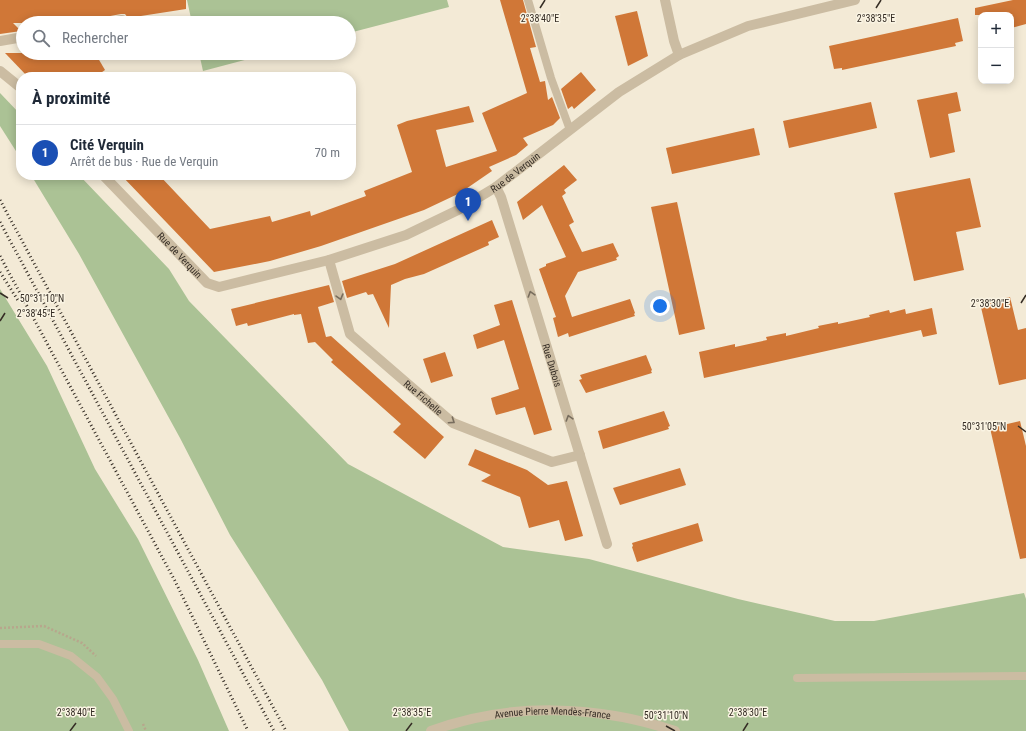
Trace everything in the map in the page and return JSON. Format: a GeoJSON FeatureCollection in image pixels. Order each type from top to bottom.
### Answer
{"type":"FeatureCollection","features":[{"type":"Feature","properties":{"kind":"street"},"geometry":{"type":"LineString","coordinates":[[665,0],[674,41],[679,55]]}},
{"type":"Feature","properties":{"kind":"street","name":"Rue de Verquin"},"geometry":{"type":"LineString","coordinates":[[108,180],[207,282],[219,287],[329,260],[406,235],[458,210],[496,187],[619,92],[679,55],[748,26],[855,0]]}},
{"type":"Feature","properties":{"kind":"street"},"geometry":{"type":"LineString","coordinates":[[0,41],[16,38]]}},
{"type":"Feature","properties":{"kind":"street"},"geometry":{"type":"LineString","coordinates":[[0,70],[16,84]]}},
{"type":"Feature","properties":{"kind":"street","name":"Rue Dubois"},"geometry":{"type":"LineString","coordinates":[[496,187],[607,544]]}},
{"type":"Feature","properties":{"kind":"street","name":"Rue Fichelle"},"geometry":{"type":"LineString","coordinates":[[329,260],[350,334],[453,423],[552,462],[580,455]]}},
{"type":"Feature","properties":{"kind":"street","name":"Avenue Pierre Mendès-France"},"geometry":{"type":"LineString","coordinates":[[432,731],[444,726],[501,714],[554,710],[594,713],[633,719],[675,731]]}},
{"type":"Feature","properties":{"kind":"lane"},"geometry":{"type":"LineString","coordinates":[[528,0],[551,78],[570,130]]}},
{"type":"Feature","properties":{"kind":"lane"},"geometry":{"type":"LineString","coordinates":[[0,644],[39,644],[71,656],[97,677],[113,699],[129,731]]}},
{"type":"Feature","properties":{"kind":"lane"},"geometry":{"type":"LineString","coordinates":[[797,678],[1026,676]]}},
{"type":"Feature","properties":{"kind":"green space"},"geometry":{"type":"Polygon","coordinates":[[[187,0],[447,0],[449,7],[356,31],[356,16],[190,16],[187,0]]]}},
{"type":"Feature","properties":{"kind":"green space"},"geometry":{"type":"Polygon","coordinates":[[[201,60],[245,60],[203,71],[201,60]]]}},
{"type":"Feature","properties":{"kind":"green space"},"geometry":{"type":"Polygon","coordinates":[[[0,93],[16,110],[16,151],[0,126],[0,93]]]}},
{"type":"Feature","properties":{"kind":"green space"},"geometry":{"type":"Polygon","coordinates":[[[34,180],[84,180],[169,269],[189,301],[348,464],[503,547],[589,559],[738,599],[835,621],[874,621],[1024,593],[1026,599],[1026,731],[349,731],[322,680],[230,535],[180,438],[79,254],[34,180]]]}},
{"type":"Feature","properties":{"kind":"green space"},"geometry":{"type":"Polygon","coordinates":[[[0,289],[47,366],[95,469],[138,539],[198,660],[229,731],[0,731],[0,289]]]}},
{"type":"Feature","properties":{"kind":"building"},"geometry":{"type":"Polygon","coordinates":[[[0,0],[186,0],[186,9],[141,16],[126,16],[125,14],[121,14],[110,16],[16,16],[16,23],[13,23],[16,26],[16,32],[0,34],[0,0]]]}},
{"type":"Feature","properties":{"kind":"building"},"geometry":{"type":"Polygon","coordinates":[[[500,0],[523,0],[536,47],[530,48],[540,82],[545,81],[548,100],[552,97],[560,118],[553,125],[523,138],[528,145],[516,155],[489,167],[492,171],[460,193],[424,210],[321,246],[270,261],[214,272],[126,180],[164,180],[210,229],[270,216],[272,222],[310,211],[311,216],[366,196],[364,191],[412,172],[397,125],[407,121],[469,106],[474,122],[436,130],[446,167],[497,151],[482,113],[527,93],[500,0]]]}},
{"type":"Feature","properties":{"kind":"building"},"geometry":{"type":"Polygon","coordinates":[[[1013,0],[1026,0],[1026,24],[1014,27],[1014,12],[978,12],[978,15],[975,15],[975,8],[1013,0]]]}},
{"type":"Feature","properties":{"kind":"building"},"geometry":{"type":"Polygon","coordinates":[[[637,11],[648,56],[628,66],[615,16],[637,11]]]}},
{"type":"Feature","properties":{"kind":"building"},"geometry":{"type":"Polygon","coordinates":[[[958,18],[963,41],[955,43],[956,46],[842,70],[842,68],[834,69],[829,46],[958,18]]]}},
{"type":"Feature","properties":{"kind":"building"},"geometry":{"type":"Polygon","coordinates":[[[5,53],[16,53],[16,60],[99,60],[105,70],[102,72],[23,72],[5,53]]]}},
{"type":"Feature","properties":{"kind":"building"},"geometry":{"type":"Polygon","coordinates":[[[581,72],[596,90],[574,109],[572,106],[568,109],[561,89],[581,72]]]}},
{"type":"Feature","properties":{"kind":"building"},"geometry":{"type":"Polygon","coordinates":[[[957,92],[961,111],[948,114],[955,152],[930,158],[917,100],[957,92]]]}},
{"type":"Feature","properties":{"kind":"building"},"geometry":{"type":"Polygon","coordinates":[[[871,102],[877,128],[789,148],[783,121],[871,102]]]}},
{"type":"Feature","properties":{"kind":"building"},"geometry":{"type":"Polygon","coordinates":[[[754,128],[760,155],[672,174],[666,148],[754,128]]]}},
{"type":"Feature","properties":{"kind":"building"},"geometry":{"type":"Polygon","coordinates":[[[564,165],[577,180],[564,190],[566,193],[562,196],[574,222],[569,225],[582,252],[613,243],[619,256],[616,258],[617,260],[578,272],[565,296],[572,317],[630,299],[635,316],[569,337],[568,333],[558,337],[553,318],[556,317],[539,269],[546,266],[546,264],[566,257],[542,205],[523,220],[517,202],[564,165]]]}},
{"type":"Feature","properties":{"kind":"building"},"geometry":{"type":"Polygon","coordinates":[[[970,178],[981,227],[956,232],[964,270],[914,281],[894,193],[970,178]]]}},
{"type":"Feature","properties":{"kind":"building"},"geometry":{"type":"Polygon","coordinates":[[[677,202],[705,329],[679,335],[651,207],[677,202]]]}},
{"type":"Feature","properties":{"kind":"building"},"geometry":{"type":"Polygon","coordinates":[[[492,220],[499,237],[488,242],[489,245],[424,274],[405,279],[391,285],[389,328],[373,294],[368,295],[366,292],[347,298],[342,281],[395,264],[492,220]]]}},
{"type":"Feature","properties":{"kind":"building"},"geometry":{"type":"Polygon","coordinates":[[[329,285],[334,302],[318,307],[326,337],[331,336],[444,437],[425,459],[393,432],[401,424],[331,362],[333,360],[315,342],[308,343],[301,314],[294,314],[248,326],[247,323],[236,326],[231,309],[329,285]]]}},
{"type":"Feature","properties":{"kind":"building"},"geometry":{"type":"Polygon","coordinates":[[[1010,297],[1018,330],[1026,328],[1026,379],[999,385],[980,303],[1010,297]]]}},
{"type":"Feature","properties":{"kind":"building"},"geometry":{"type":"Polygon","coordinates":[[[512,300],[552,430],[534,435],[525,407],[496,415],[493,406],[491,398],[519,389],[504,340],[477,349],[473,335],[500,325],[494,305],[512,300]]]}},
{"type":"Feature","properties":{"kind":"building"},"geometry":{"type":"Polygon","coordinates":[[[932,308],[937,334],[923,337],[921,330],[704,378],[699,352],[735,344],[735,347],[767,340],[766,337],[786,333],[786,336],[819,328],[818,326],[838,322],[838,324],[870,317],[869,315],[889,310],[890,313],[905,309],[906,314],[932,308]]]}},
{"type":"Feature","properties":{"kind":"building"},"geometry":{"type":"Polygon","coordinates":[[[445,352],[453,376],[431,383],[423,359],[445,352]]]}},
{"type":"Feature","properties":{"kind":"building"},"geometry":{"type":"Polygon","coordinates":[[[646,355],[652,373],[586,393],[579,380],[582,379],[580,375],[646,355]]]}},
{"type":"Feature","properties":{"kind":"building"},"geometry":{"type":"Polygon","coordinates":[[[664,411],[670,426],[668,427],[669,429],[603,449],[598,431],[664,411]]]}},
{"type":"Feature","properties":{"kind":"building"},"geometry":{"type":"Polygon","coordinates":[[[1020,421],[1026,446],[1026,558],[1020,559],[990,428],[1020,421]]]}},
{"type":"Feature","properties":{"kind":"building"},"geometry":{"type":"Polygon","coordinates":[[[475,449],[527,470],[548,485],[567,481],[583,536],[565,541],[559,520],[529,528],[520,497],[481,481],[491,475],[468,465],[475,449]]]}},
{"type":"Feature","properties":{"kind":"building"},"geometry":{"type":"Polygon","coordinates":[[[680,468],[686,485],[620,505],[613,488],[680,468]]]}},
{"type":"Feature","properties":{"kind":"building"},"geometry":{"type":"Polygon","coordinates":[[[698,523],[703,541],[637,562],[632,543],[698,523]]]}},
{"type":"Feature","properties":{"kind":"railway"},"geometry":{"type":"LineString","coordinates":[[0,200],[286,731]]}},
{"type":"Feature","properties":{"kind":"railway"},"geometry":{"type":"LineString","coordinates":[[0,222],[274,731]]}},
{"type":"Feature","properties":{"kind":"railway"},"geometry":{"type":"LineString","coordinates":[[0,256],[175,581],[248,731]]}},
{"type":"Feature","properties":{"kind":"railway"},"geometry":{"type":"LineString","coordinates":[[0,272],[19,302]]}},
{"type":"Feature","properties":{"kind":"place","name":"Cité Verquin"},"geometry":{"type":"Point","coordinates":[468,221]}}]}
